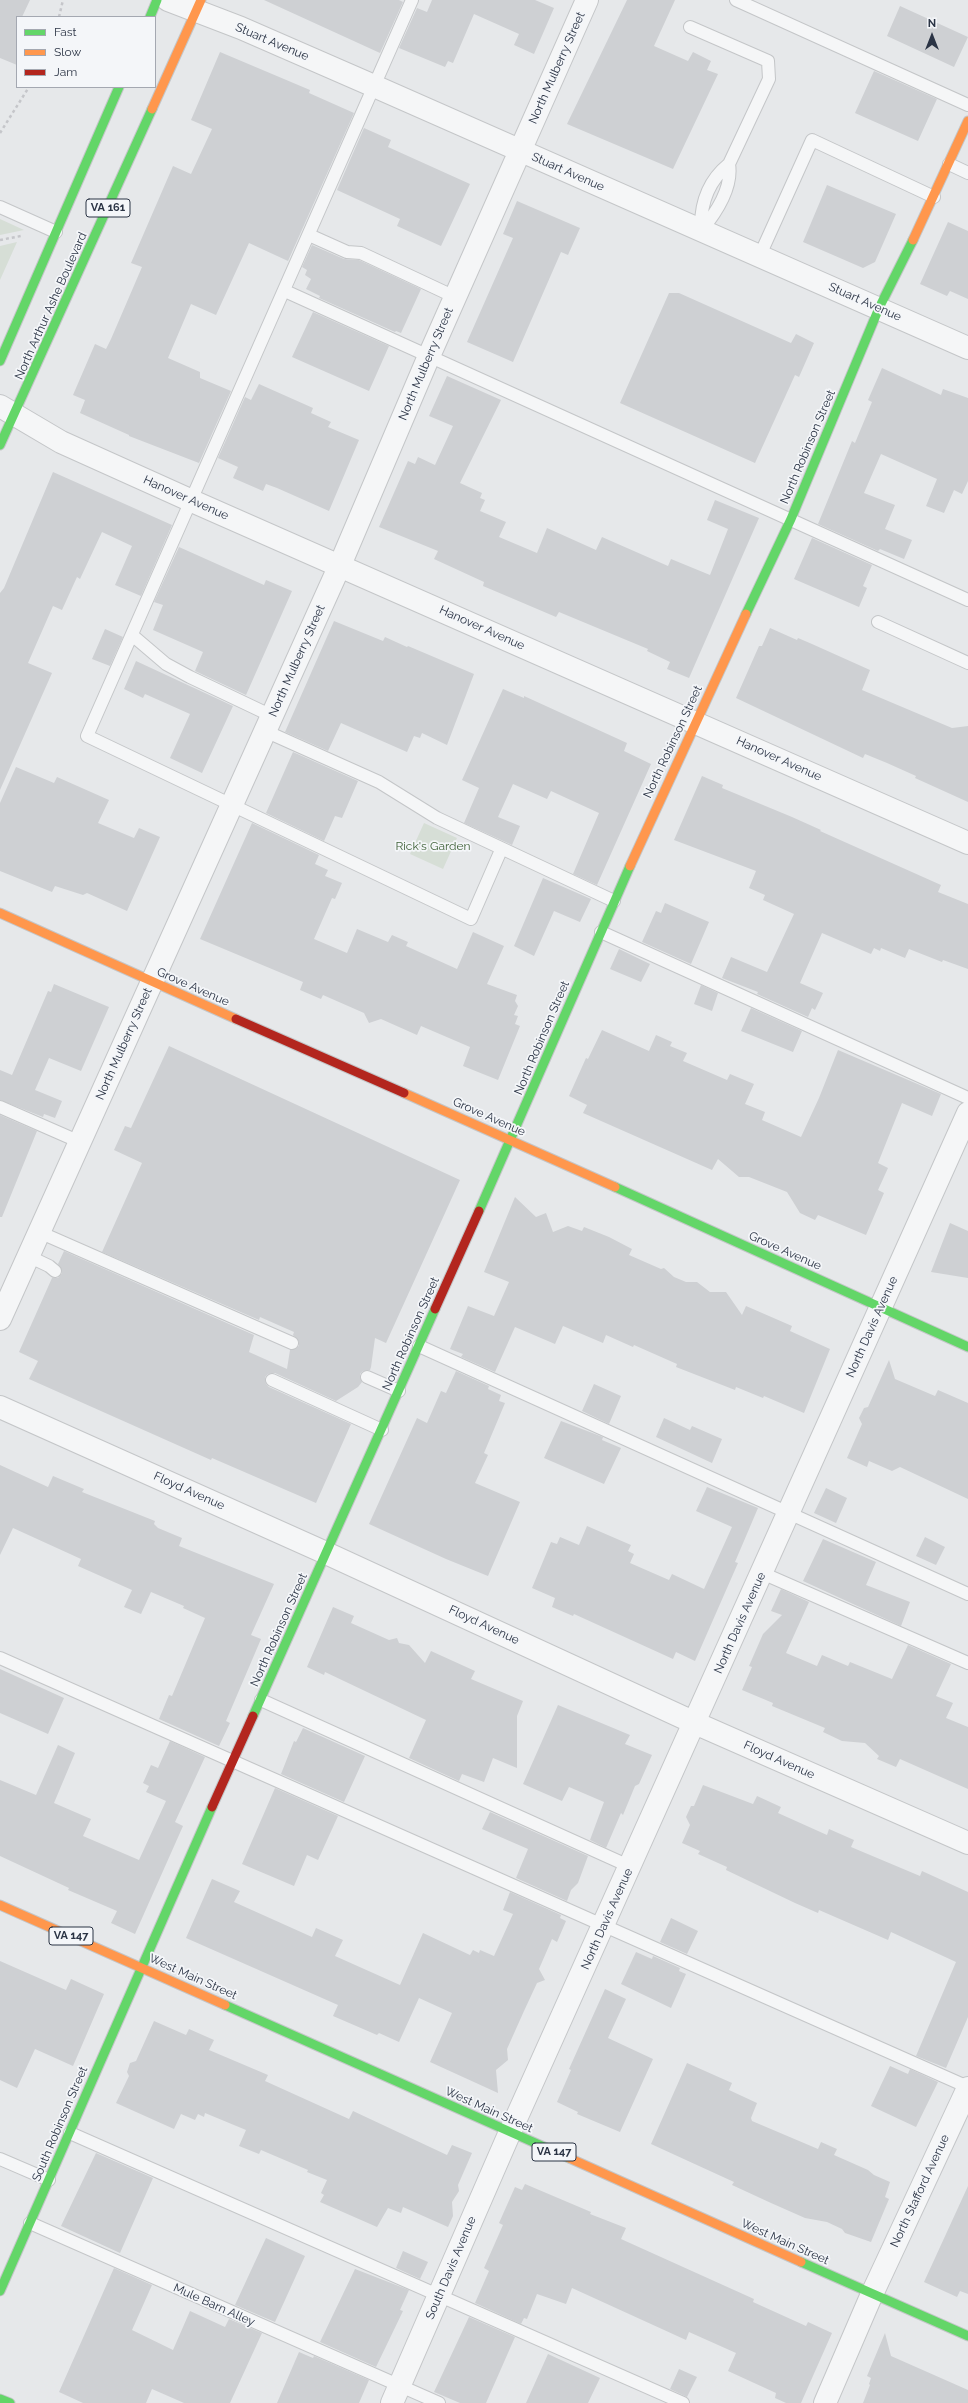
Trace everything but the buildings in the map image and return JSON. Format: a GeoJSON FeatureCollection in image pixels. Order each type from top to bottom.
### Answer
{"type":"FeatureCollection","features":[{"type":"Feature","properties":{"kind":"street"},"geometry":{"type":"LineString","coordinates":[[150,16],[157,0]]}},
{"type":"Feature","properties":{"kind":"street","name":"Stuart Avenue"},"geometry":{"type":"LineString","coordinates":[[168,0],[199,5],[374,86],[968,348]]}},
{"type":"Feature","properties":{"kind":"street","name":"North Mulberry Street"},"geometry":{"type":"LineString","coordinates":[[0,1319],[340,565],[429,356],[587,0]]}},
{"type":"Feature","properties":{"kind":"street","name":"North Arthur Ashe Boulevard"},"geometry":{"type":"LineString","coordinates":[[0,445],[8,411],[199,5]]}},
{"type":"Feature","properties":{"kind":"street","name":"North Arthur Ashe Boulevard"},"geometry":{"type":"LineString","coordinates":[[0,361],[119,88]]}},
{"type":"Feature","properties":{"kind":"street","name":"North Robinson Street"},"geometry":{"type":"LineString","coordinates":[[141,1967],[512,1140],[614,901],[695,722],[791,519],[879,308],[934,196],[968,120]]}},
{"type":"Feature","properties":{"kind":"street","name":"Hanover Avenue"},"geometry":{"type":"LineString","coordinates":[[8,411],[61,442],[192,501],[968,843]]}},
{"type":"Feature","properties":{"kind":"street","name":"Grove Avenue"},"geometry":{"type":"LineString","coordinates":[[0,912],[152,982],[512,1140],[968,1347]]}},
{"type":"Feature","properties":{"kind":"street","name":"North Davis Avenue"},"geometry":{"type":"LineString","coordinates":[[510,2132],[881,1308],[962,1145],[968,1113]]}},
{"type":"Feature","properties":{"kind":"street","name":"Floyd Avenue"},"geometry":{"type":"LineString","coordinates":[[0,1407],[326,1553],[695,1723],[968,1843]]}},
{"type":"Feature","properties":{"kind":"street","name":"West Main Street"},"geometry":{"type":"LineString","coordinates":[[0,1905],[968,2336]]}},
{"type":"Feature","properties":{"kind":"street","name":"South Robinson Street"},"geometry":{"type":"LineString","coordinates":[[0,2291],[141,1967]]}},
{"type":"Feature","properties":{"kind":"street","name":"North Stafford Avenue"},"geometry":{"type":"LineString","coordinates":[[825,2403],[872,2294],[968,2087]]}},
{"type":"Feature","properties":{"kind":"street","name":"South Davis Avenue"},"geometry":{"type":"LineString","coordinates":[[396,2394],[510,2132]]}},
{"type":"Feature","properties":{"kind":"street"},"geometry":{"type":"LineString","coordinates":[[0,2399],[10,2403]]}},
{"type":"Feature","properties":{"kind":"lane"},"geometry":{"type":"LineString","coordinates":[[412,0],[192,501],[86,736],[471,920],[501,850]]}},
{"type":"Feature","properties":{"kind":"lane"},"geometry":{"type":"LineString","coordinates":[[736,0],[968,105]]}},
{"type":"Feature","properties":{"kind":"lane"},"geometry":{"type":"LineString","coordinates":[[690,27],[768,61],[769,79],[729,164],[731,178],[713,216],[701,231]]}},
{"type":"Feature","properties":{"kind":"lane"},"geometry":{"type":"LineString","coordinates":[[760,255],[812,140],[934,196]]}},
{"type":"Feature","properties":{"kind":"lane"},"geometry":{"type":"LineString","coordinates":[[948,164],[968,173]]}},
{"type":"Feature","properties":{"kind":"lane"},"geometry":{"type":"LineString","coordinates":[[0,207],[56,232]]}},
{"type":"Feature","properties":{"kind":"lane"},"geometry":{"type":"LineString","coordinates":[[309,235],[347,252],[362,253],[456,297]]}},
{"type":"Feature","properties":{"kind":"lane"},"geometry":{"type":"LineString","coordinates":[[284,291],[968,600]]}},
{"type":"Feature","properties":{"kind":"lane"},"geometry":{"type":"LineString","coordinates":[[878,622],[968,663]]}},
{"type":"Feature","properties":{"kind":"lane"},"geometry":{"type":"LineString","coordinates":[[132,635],[166,664],[268,723],[379,782],[437,818],[501,850],[614,901]]}},
{"type":"Feature","properties":{"kind":"lane"},"geometry":{"type":"LineString","coordinates":[[601,932],[968,1098]]}},
{"type":"Feature","properties":{"kind":"lane"},"geometry":{"type":"LineString","coordinates":[[0,1107],[80,1142]]}},
{"type":"Feature","properties":{"kind":"lane"},"geometry":{"type":"LineString","coordinates":[[39,1232],[292,1343]]}},
{"type":"Feature","properties":{"kind":"lane"},"geometry":{"type":"LineString","coordinates":[[28,1256],[49,1266],[55,1271]]}},
{"type":"Feature","properties":{"kind":"lane"},"geometry":{"type":"LineString","coordinates":[[419,1346],[968,1594]]}},
{"type":"Feature","properties":{"kind":"lane"},"geometry":{"type":"LineString","coordinates":[[367,1377],[399,1391]]}},
{"type":"Feature","properties":{"kind":"lane"},"geometry":{"type":"LineString","coordinates":[[272,1380],[382,1430]]}},
{"type":"Feature","properties":{"kind":"lane"},"geometry":{"type":"LineString","coordinates":[[762,1573],[968,1664]]}},
{"type":"Feature","properties":{"kind":"lane"},"geometry":{"type":"LineString","coordinates":[[0,1658],[968,2087]]}},
{"type":"Feature","properties":{"kind":"lane"},"geometry":{"type":"LineString","coordinates":[[261,1700],[630,1868]]}},
{"type":"Feature","properties":{"kind":"lane"},"geometry":{"type":"LineString","coordinates":[[70,2132],[684,2403]]}},
{"type":"Feature","properties":{"kind":"lane"},"geometry":{"type":"LineString","coordinates":[[0,2159],[49,2180]]}},
{"type":"Feature","properties":{"kind":"lane","name":"Mule Barn Alley"},"geometry":{"type":"LineString","coordinates":[[30,2223],[396,2394],[439,2403]]}},
{"type":"Feature","properties":{"kind":"path"},"geometry":{"type":"LineString","coordinates":[[59,16],[63,0]]}},
{"type":"Feature","properties":{"kind":"path"},"geometry":{"type":"LineString","coordinates":[[0,133],[28,88]]}},
{"type":"Feature","properties":{"kind":"path"},"geometry":{"type":"LineString","coordinates":[[0,240],[26,235]]}},
{"type":"Feature","properties":{"kind":"green space"},"geometry":{"type":"Polygon","coordinates":[[[0,219],[24,230],[0,235],[0,219]]]}},
{"type":"Feature","properties":{"kind":"green space"},"geometry":{"type":"Polygon","coordinates":[[[17,242],[0,280],[0,246],[17,242]]]}},
{"type":"Feature","properties":{"kind":"green space","name":"Rick's Garden"},"geometry":{"type":"Polygon","coordinates":[[[424,823],[457,838],[443,869],[410,854],[424,823]]]}},
{"type":"Feature","properties":{"kind":"traffic: fast"},"geometry":{"type":"LineString","coordinates":[[150,16],[157,0]]}},
{"type":"Feature","properties":{"kind":"traffic: fast"},"geometry":{"type":"LineString","coordinates":[[0,361],[119,88]]}},
{"type":"Feature","properties":{"kind":"traffic: fast"},"geometry":{"type":"LineString","coordinates":[[0,445],[152,109]]}},
{"type":"Feature","properties":{"kind":"traffic: fast"},"geometry":{"type":"LineString","coordinates":[[746,614],[791,519],[879,308],[913,240]]}},
{"type":"Feature","properties":{"kind":"traffic: fast"},"geometry":{"type":"LineString","coordinates":[[479,1211],[630,866]]}},
{"type":"Feature","properties":{"kind":"traffic: fast"},"geometry":{"type":"LineString","coordinates":[[615,1187],[968,1347]]}},
{"type":"Feature","properties":{"kind":"traffic: fast"},"geometry":{"type":"LineString","coordinates":[[253,1716],[435,1309]]}},
{"type":"Feature","properties":{"kind":"traffic: fast"},"geometry":{"type":"LineString","coordinates":[[0,2291],[212,1807]]}},
{"type":"Feature","properties":{"kind":"traffic: fast"},"geometry":{"type":"LineString","coordinates":[[225,2005],[569,2158]]}},
{"type":"Feature","properties":{"kind":"traffic: fast"},"geometry":{"type":"LineString","coordinates":[[801,2262],[968,2336]]}},
{"type":"Feature","properties":{"kind":"traffic: fast"},"geometry":{"type":"LineString","coordinates":[[0,2399],[10,2403]]}},
{"type":"Feature","properties":{"kind":"traffic: slow"},"geometry":{"type":"LineString","coordinates":[[152,109],[201,0]]}},
{"type":"Feature","properties":{"kind":"traffic: slow"},"geometry":{"type":"LineString","coordinates":[[913,240],[968,121]]}},
{"type":"Feature","properties":{"kind":"traffic: slow"},"geometry":{"type":"LineString","coordinates":[[630,866],[746,614]]}},
{"type":"Feature","properties":{"kind":"traffic: slow"},"geometry":{"type":"LineString","coordinates":[[0,913],[236,1019]]}},
{"type":"Feature","properties":{"kind":"traffic: slow"},"geometry":{"type":"LineString","coordinates":[[404,1093],[615,1187]]}},
{"type":"Feature","properties":{"kind":"traffic: slow"},"geometry":{"type":"LineString","coordinates":[[0,1905],[225,2005]]}},
{"type":"Feature","properties":{"kind":"traffic: slow"},"geometry":{"type":"LineString","coordinates":[[569,2158],[801,2262]]}},
{"type":"Feature","properties":{"kind":"traffic: jam"},"geometry":{"type":"LineString","coordinates":[[236,1019],[404,1093]]}},
{"type":"Feature","properties":{"kind":"traffic: jam"},"geometry":{"type":"LineString","coordinates":[[435,1309],[479,1211]]}},
{"type":"Feature","properties":{"kind":"traffic: jam"},"geometry":{"type":"LineString","coordinates":[[212,1807],[253,1716]]}}]}
